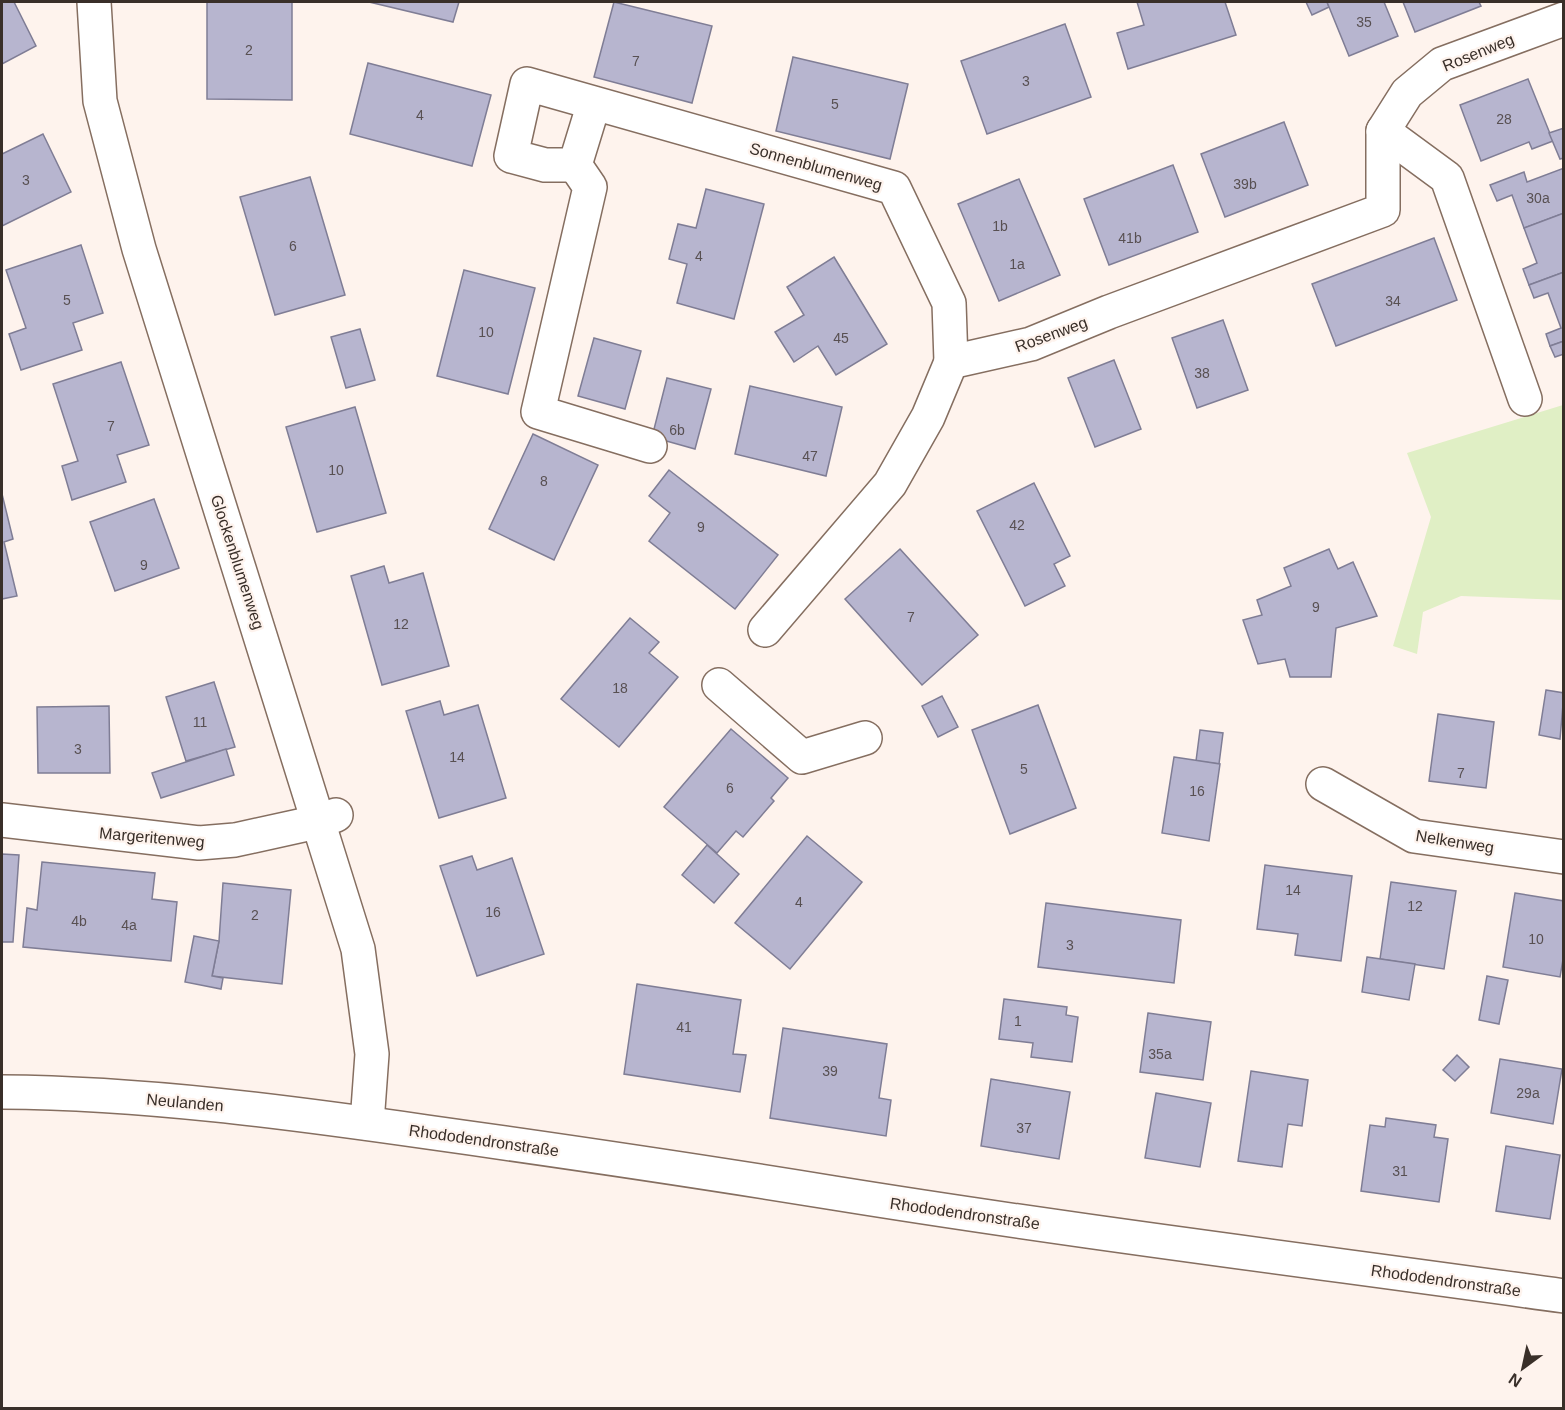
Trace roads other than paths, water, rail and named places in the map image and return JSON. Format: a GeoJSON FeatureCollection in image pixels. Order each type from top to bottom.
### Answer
{"type":"FeatureCollection","features":[{"type":"Feature","properties":{"kind":"street","name":"Glockenblumenweg"},"geometry":{"type":"LineString","coordinates":[[94,2],[100,101],[139,249],[259,627],[327,819],[358,949],[372,1054],[367,1123]]}},
{"type":"Feature","properties":{"kind":"street","name":"Rosenweg"},"geometry":{"type":"LineString","coordinates":[[951,362],[1031,344],[1109,312],[1383,210],[1383,131],[1407,93],[1442,64],[1563,19]]}},
{"type":"Feature","properties":{"kind":"street","name":"Sonnenblumenweg"},"geometry":{"type":"LineString","coordinates":[[575,165],[545,165],[511,156],[526,84],[894,188],[949,303],[951,362]]}},
{"type":"Feature","properties":{"kind":"street"},"geometry":{"type":"LineString","coordinates":[[594,103],[575,165],[590,187],[538,412],[650,446]]}},
{"type":"Feature","properties":{"kind":"street"},"geometry":{"type":"LineString","coordinates":[[1383,131],[1447,178],[1525,399]]}},
{"type":"Feature","properties":{"kind":"street"},"geometry":{"type":"LineString","coordinates":[[765,630],[890,484],[928,417],[951,362]]}},
{"type":"Feature","properties":{"kind":"street"},"geometry":{"type":"LineString","coordinates":[[719,685],[802,757],[865,738]]}},
{"type":"Feature","properties":{"kind":"street","name":"Nelkenweg"},"geometry":{"type":"LineString","coordinates":[[1323,784],[1414,836],[1563,857]]}},
{"type":"Feature","properties":{"kind":"street","name":"Margeritenweg"},"geometry":{"type":"LineString","coordinates":[[2,820],[199,843],[234,840],[327,819]]}},
{"type":"Feature","properties":{"kind":"street","name":"Neulanden"},"geometry":{"type":"LineString","coordinates":[[2,1092],[63,1092],[188,1101],[367,1123]]}},
{"type":"Feature","properties":{"kind":"street","name":"Rhododendronstraße"},"geometry":{"type":"LineString","coordinates":[[367,1123],[630,1161],[920,1207],[1563,1296]]}}]}
